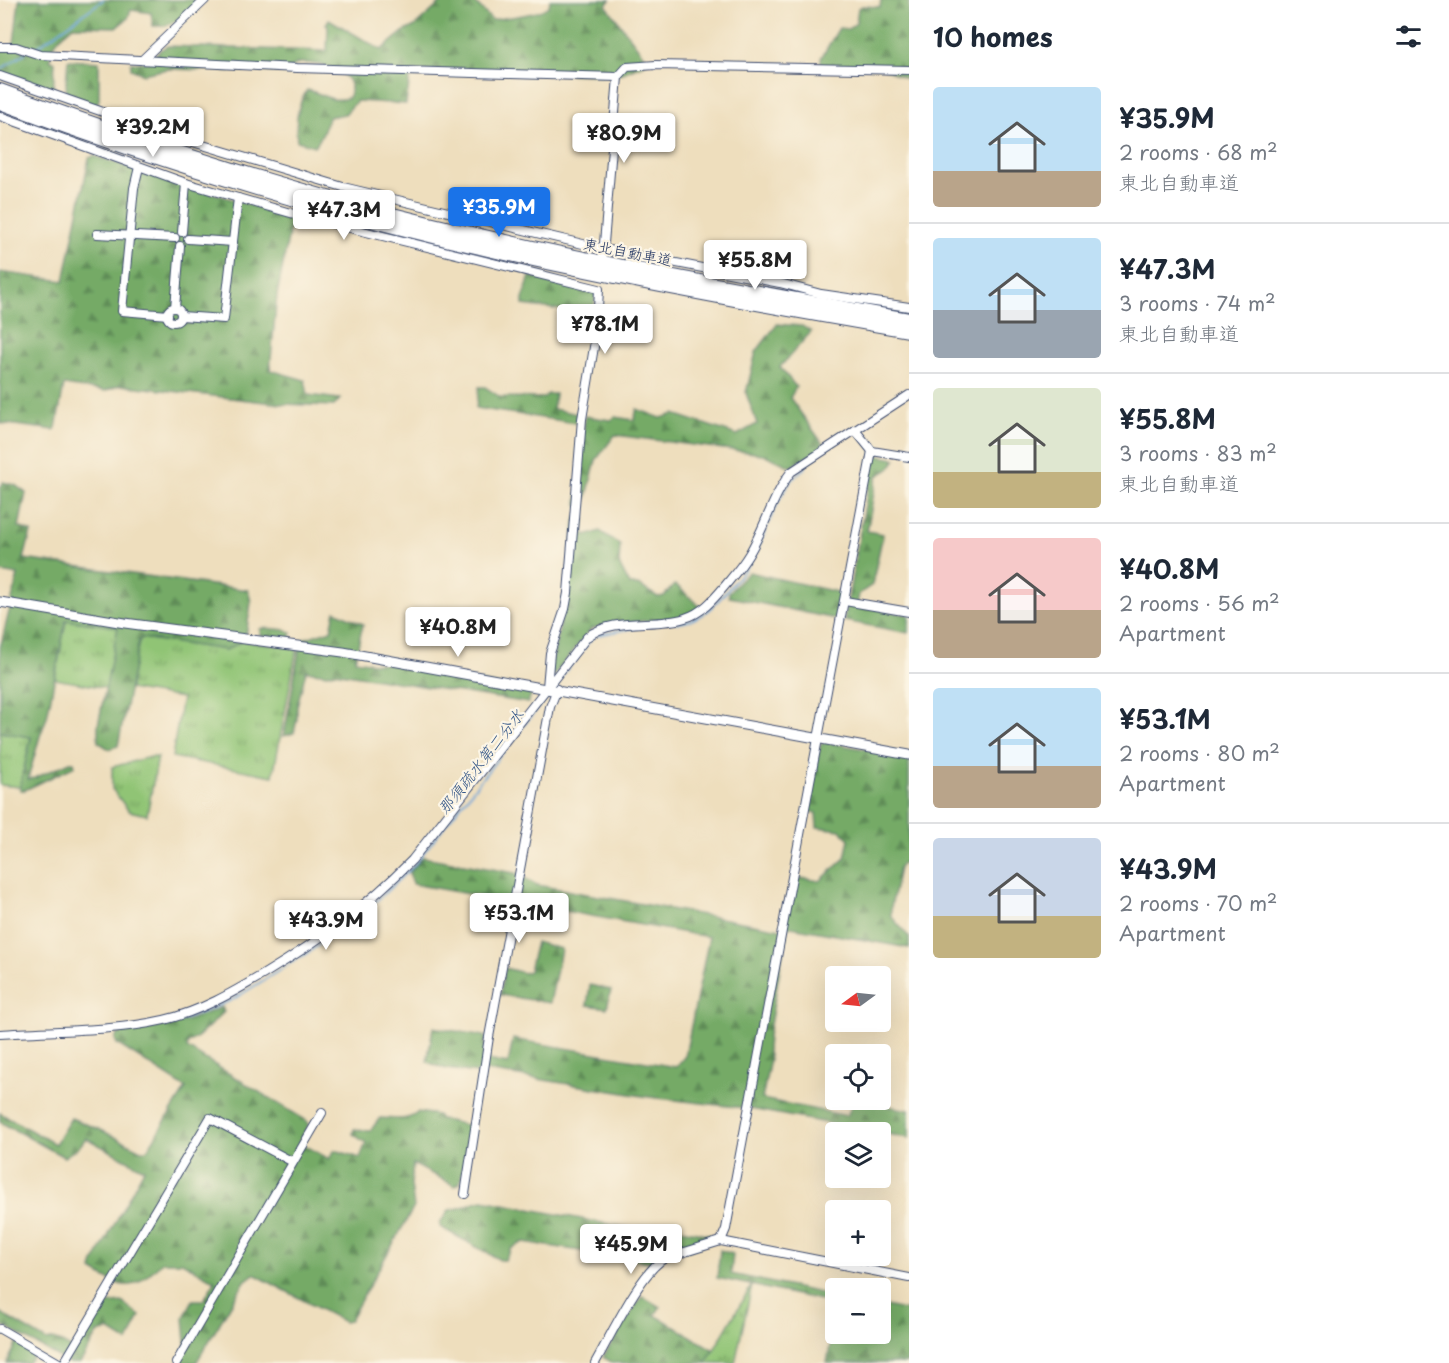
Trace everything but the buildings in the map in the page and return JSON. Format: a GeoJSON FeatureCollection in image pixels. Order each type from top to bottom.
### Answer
{"type":"FeatureCollection","features":[{"type":"Feature","properties":{"kind":"highway","name":"東北自動車道"},"geometry":{"type":"LineString","coordinates":[[0,91],[145,143],[352,204],[513,244],[603,263],[909,320]]}},
{"type":"Feature","properties":{"kind":"highway","name":"東北自動車道"},"geometry":{"type":"LineString","coordinates":[[0,102],[143,153],[271,193],[372,220],[612,276],[909,330]]}},
{"type":"Feature","properties":{"kind":"street"},"geometry":{"type":"LineString","coordinates":[[142,60],[206,0]]}},
{"type":"Feature","properties":{"kind":"street"},"geometry":{"type":"LineString","coordinates":[[0,47],[16,47],[40,55],[297,68],[618,77]]}},
{"type":"Feature","properties":{"kind":"street"},"geometry":{"type":"LineString","coordinates":[[604,252],[618,77],[627,67],[641,65],[909,70]]}},
{"type":"Feature","properties":{"kind":"street"},"geometry":{"type":"LineString","coordinates":[[0,76],[213,148],[399,204],[604,252],[780,283],[821,294],[909,308]]}},
{"type":"Feature","properties":{"kind":"street"},"geometry":{"type":"LineString","coordinates":[[0,116],[186,183],[599,289],[597,329],[582,419],[568,593],[550,653],[552,688],[550,707],[489,1037],[465,1194]]}},
{"type":"Feature","properties":{"kind":"street"},"geometry":{"type":"LineString","coordinates":[[140,167],[134,188],[122,312],[168,315]]}},
{"type":"Feature","properties":{"kind":"street"},"geometry":{"type":"LineString","coordinates":[[182,232],[186,183]]}},
{"type":"Feature","properties":{"kind":"street"},"geometry":{"type":"LineString","coordinates":[[181,316],[224,319],[238,198]]}},
{"type":"Feature","properties":{"kind":"street"},"geometry":{"type":"LineString","coordinates":[[180,246],[176,243],[175,238],[178,233],[182,232]]}},
{"type":"Feature","properties":{"kind":"street"},"geometry":{"type":"LineString","coordinates":[[182,232],[188,239]]}},
{"type":"Feature","properties":{"kind":"street"},"geometry":{"type":"LineString","coordinates":[[97,234],[175,238]]}},
{"type":"Feature","properties":{"kind":"street"},"geometry":{"type":"LineString","coordinates":[[188,239],[233,242]]}},
{"type":"Feature","properties":{"kind":"street"},"geometry":{"type":"LineString","coordinates":[[180,246],[186,244],[188,239]]}},
{"type":"Feature","properties":{"kind":"street"},"geometry":{"type":"LineString","coordinates":[[175,308],[180,246]]}},
{"type":"Feature","properties":{"kind":"street"},"geometry":{"type":"LineString","coordinates":[[168,315],[170,310],[175,308]]}},
{"type":"Feature","properties":{"kind":"street"},"geometry":{"type":"LineString","coordinates":[[175,308],[181,316]]}},
{"type":"Feature","properties":{"kind":"street"},"geometry":{"type":"LineString","coordinates":[[168,315],[170,320],[175,322],[181,316]]}},
{"type":"Feature","properties":{"kind":"street"},"geometry":{"type":"LineString","coordinates":[[0,1034],[109,1027],[153,1022],[191,1013],[220,999],[318,941],[382,889],[412,860],[552,688],[587,637],[593,632],[619,625],[683,619],[705,607],[750,553],[791,472],[909,395]]}},
{"type":"Feature","properties":{"kind":"street"},"geometry":{"type":"LineString","coordinates":[[855,430],[872,451],[909,458]]}},
{"type":"Feature","properties":{"kind":"street"},"geometry":{"type":"LineString","coordinates":[[721,1241],[726,1229],[872,451]]}},
{"type":"Feature","properties":{"kind":"street"},"geometry":{"type":"LineString","coordinates":[[844,601],[909,612]]}},
{"type":"Feature","properties":{"kind":"street"},"geometry":{"type":"LineString","coordinates":[[0,602],[125,623],[344,651],[909,755]]}},
{"type":"Feature","properties":{"kind":"street"},"geometry":{"type":"LineString","coordinates":[[176,1363],[322,1113]]}},
{"type":"Feature","properties":{"kind":"street"},"geometry":{"type":"LineString","coordinates":[[64,1363],[210,1118],[293,1162]]}},
{"type":"Feature","properties":{"kind":"street"},"geometry":{"type":"LineString","coordinates":[[595,1363],[648,1272],[657,1263],[665,1258],[721,1241],[909,1278]]}},
{"type":"Feature","properties":{"kind":"street"},"geometry":{"type":"LineString","coordinates":[[0,1329],[59,1363]]}},
{"type":"Feature","properties":{"kind":"green space"},"geometry":{"type":"Polygon","coordinates":[[[19,0],[200,0],[179,19],[167,25],[153,26],[151,13],[131,10],[128,18],[117,27],[73,26],[57,40],[52,48],[50,59],[55,62],[53,92],[0,76],[0,49],[8,49],[14,43],[19,0]]]}},
{"type":"Feature","properties":{"kind":"green space"},"geometry":{"type":"Polygon","coordinates":[[[444,0],[472,0],[492,20],[536,12],[549,6],[550,0],[610,0],[606,5],[647,60],[644,64],[618,75],[411,71],[406,104],[357,101],[345,114],[329,117],[322,136],[315,146],[297,141],[299,108],[307,90],[336,99],[348,98],[349,82],[345,76],[332,68],[299,63],[287,72],[167,69],[143,74],[131,69],[131,63],[149,62],[167,46],[327,51],[328,26],[326,24],[329,19],[381,50],[403,32],[415,26],[444,0]]]}},
{"type":"Feature","properties":{"kind":"green space"},"geometry":{"type":"Polygon","coordinates":[[[881,0],[909,0],[909,80],[882,67],[824,66],[821,64],[821,58],[839,28],[848,29],[856,23],[858,8],[862,6],[880,7],[881,0]]]}},
{"type":"Feature","properties":{"kind":"green space"},"geometry":{"type":"Polygon","coordinates":[[[68,60],[99,62],[99,100],[95,106],[67,99],[68,60]]]}},
{"type":"Feature","properties":{"kind":"green space"},"geometry":{"type":"Polygon","coordinates":[[[94,156],[292,218],[277,295],[270,370],[305,380],[308,395],[340,399],[334,406],[282,404],[120,385],[105,391],[64,385],[54,430],[0,423],[0,272],[64,281],[89,158],[94,156]]]}},
{"type":"Feature","properties":{"kind":"green space"},"geometry":{"type":"Polygon","coordinates":[[[530,276],[596,291],[593,314],[523,305],[530,276]]]}},
{"type":"Feature","properties":{"kind":"green space"},"geometry":{"type":"Polygon","coordinates":[[[777,324],[802,326],[811,332],[780,367],[796,387],[790,398],[823,444],[822,448],[791,467],[763,454],[615,435],[596,460],[584,507],[577,505],[585,416],[611,420],[615,417],[634,420],[637,409],[661,418],[674,414],[737,435],[757,424],[746,393],[756,352],[777,324]]]}},
{"type":"Feature","properties":{"kind":"green space"},"geometry":{"type":"Polygon","coordinates":[[[479,387],[485,387],[500,397],[544,398],[548,394],[555,394],[553,409],[578,414],[575,423],[476,408],[479,387]]]}},
{"type":"Feature","properties":{"kind":"green space"},"geometry":{"type":"Polygon","coordinates":[[[874,455],[896,459],[889,469],[877,476],[867,531],[883,534],[872,585],[859,594],[857,605],[909,615],[909,633],[844,621],[874,455]]]}},
{"type":"Feature","properties":{"kind":"green space"},"geometry":{"type":"Polygon","coordinates":[[[3,482],[15,485],[26,493],[19,527],[31,532],[24,559],[248,590],[251,602],[247,629],[242,641],[226,650],[142,638],[139,641],[118,746],[109,749],[98,742],[98,725],[118,627],[66,620],[47,717],[28,779],[70,762],[74,762],[75,766],[25,790],[20,790],[20,787],[31,737],[0,732],[0,648],[18,575],[1,572],[0,575],[0,488],[3,482]]]}},
{"type":"Feature","properties":{"kind":"green space"},"geometry":{"type":"Polygon","coordinates":[[[580,515],[585,520],[583,530],[586,536],[600,531],[620,545],[619,564],[630,585],[638,585],[658,597],[664,596],[674,585],[702,608],[681,618],[608,624],[591,629],[553,676],[550,676],[576,517],[580,515]]]}},
{"type":"Feature","properties":{"kind":"green space"},"geometry":{"type":"Polygon","coordinates":[[[749,572],[842,593],[836,619],[729,597],[729,592],[749,572]]]}},
{"type":"Feature","properties":{"kind":"green space"},"geometry":{"type":"Polygon","coordinates":[[[335,611],[363,624],[355,660],[392,664],[532,692],[528,703],[334,672],[328,674],[306,671],[297,706],[294,733],[284,736],[299,650],[303,639],[331,630],[335,611]]]}},
{"type":"Feature","properties":{"kind":"green space"},"geometry":{"type":"Polygon","coordinates":[[[66,620],[118,627],[106,688],[55,679],[66,620]]]}},
{"type":"Feature","properties":{"kind":"green space"},"geometry":{"type":"Polygon","coordinates":[[[260,629],[287,630],[292,633],[290,640],[260,635],[260,629]]]}},
{"type":"Feature","properties":{"kind":"green space"},"geometry":{"type":"Polygon","coordinates":[[[142,638],[226,650],[242,641],[297,648],[273,776],[172,757],[182,698],[129,689],[139,641],[142,638]]]}},
{"type":"Feature","properties":{"kind":"green space"},"geometry":{"type":"Polygon","coordinates":[[[0,732],[31,737],[20,787],[0,785],[0,732]]]}},
{"type":"Feature","properties":{"kind":"green space"},"geometry":{"type":"Polygon","coordinates":[[[825,742],[909,757],[909,863],[903,863],[899,868],[891,916],[909,937],[909,948],[785,926],[795,877],[820,881],[845,858],[849,839],[840,830],[817,827],[816,813],[808,811],[820,745],[825,742]]]}},
{"type":"Feature","properties":{"kind":"green space"},"geometry":{"type":"Polygon","coordinates":[[[158,757],[147,815],[129,811],[112,789],[112,767],[158,757]]]}},
{"type":"Feature","properties":{"kind":"green space"},"geometry":{"type":"Polygon","coordinates":[[[423,857],[515,873],[537,885],[787,930],[768,1036],[767,1049],[770,1059],[762,1099],[847,1116],[850,1110],[891,1110],[891,1107],[909,1110],[909,1138],[891,1135],[891,1122],[825,1123],[745,1108],[649,1097],[481,1070],[477,1073],[446,1069],[427,1062],[433,1027],[484,1036],[486,1038],[483,1059],[508,1064],[513,1039],[676,1067],[685,1056],[709,937],[413,884],[409,873],[423,857]]]}},
{"type":"Feature","properties":{"kind":"green space"},"geometry":{"type":"Polygon","coordinates":[[[536,942],[561,949],[550,1003],[500,995],[505,968],[524,973],[529,971],[536,942]]]}},
{"type":"Feature","properties":{"kind":"green space"},"geometry":{"type":"Polygon","coordinates":[[[590,985],[611,990],[607,1008],[587,1005],[590,985]]]}},
{"type":"Feature","properties":{"kind":"green space"},"geometry":{"type":"Polygon","coordinates":[[[222,1007],[224,1012],[199,1036],[188,1043],[187,1048],[307,1121],[309,1124],[299,1142],[329,1159],[335,1150],[360,1158],[366,1143],[353,1134],[354,1129],[370,1131],[380,1118],[405,1118],[418,1112],[437,1115],[440,1119],[471,1126],[460,1183],[455,1186],[413,1164],[411,1185],[414,1207],[349,1321],[344,1322],[254,1274],[245,1281],[196,1363],[179,1363],[186,1343],[184,1317],[193,1300],[204,1300],[215,1281],[182,1262],[162,1262],[143,1279],[129,1285],[114,1282],[92,1270],[94,1262],[144,1169],[86,1138],[79,1147],[64,1157],[0,1122],[0,1113],[55,1144],[71,1118],[141,1150],[147,1150],[186,1088],[117,1044],[115,1039],[118,1034],[186,1021],[222,1007]]]}},
{"type":"Feature","properties":{"kind":"green space"},"geometry":{"type":"Polygon","coordinates":[[[483,1200],[634,1229],[662,1226],[683,1229],[711,1235],[714,1239],[650,1262],[524,1242],[512,1248],[505,1260],[500,1260],[440,1227],[440,1223],[449,1210],[483,1200]]]}},
{"type":"Feature","properties":{"kind":"green space"},"geometry":{"type":"Polygon","coordinates":[[[720,1250],[733,1254],[731,1274],[825,1294],[825,1301],[717,1278],[720,1250]]]}},
{"type":"Feature","properties":{"kind":"green space"},"geometry":{"type":"Polygon","coordinates":[[[752,1285],[735,1363],[706,1363],[752,1285]]]}},
{"type":"Feature","properties":{"kind":"green space"},"geometry":{"type":"Polygon","coordinates":[[[642,1296],[660,1307],[655,1315],[714,1350],[706,1363],[613,1363],[603,1357],[642,1296]]]}},
{"type":"Feature","properties":{"kind":"green space"},"geometry":{"type":"Polygon","coordinates":[[[122,1302],[140,1316],[128,1342],[109,1330],[98,1333],[80,1363],[69,1363],[0,1324],[0,1313],[47,1341],[54,1339],[75,1350],[106,1304],[122,1302]]]}},
{"type":"Feature","properties":{"kind":"green space"},"geometry":{"type":"Polygon","coordinates":[[[891,1307],[909,1311],[907,1363],[827,1363],[830,1344],[891,1344],[891,1307]]]}},
{"type":"Feature","properties":{"kind":"green space"},"geometry":{"type":"Polygon","coordinates":[[[17,1343],[35,1354],[28,1363],[7,1363],[17,1343]]]}},
{"type":"Feature","properties":{"kind":"waterway"},"geometry":{"type":"LineString","coordinates":[[33,50],[103,0]]}},
{"type":"Feature","properties":{"kind":"waterway"},"geometry":{"type":"LineString","coordinates":[[0,70],[25,53]]}},
{"type":"Feature","properties":{"kind":"waterway","name":"那須疏水第二分水"},"geometry":{"type":"LineString","coordinates":[[677,623],[691,620],[708,610],[740,575],[755,554],[788,485],[806,467]]}},
{"type":"Feature","properties":{"kind":"waterway","name":"那須疏水第二分水"},"geometry":{"type":"LineString","coordinates":[[597,635],[639,627]]}},
{"type":"Feature","properties":{"kind":"waterway","name":"那須疏水第二分水"},"geometry":{"type":"LineString","coordinates":[[553,687],[592,638]]}},
{"type":"Feature","properties":{"kind":"waterway","name":"那須疏水第二分水"},"geometry":{"type":"LineString","coordinates":[[164,1024],[184,1019],[232,1000],[312,950],[374,903],[413,866],[550,692]]}}]}
